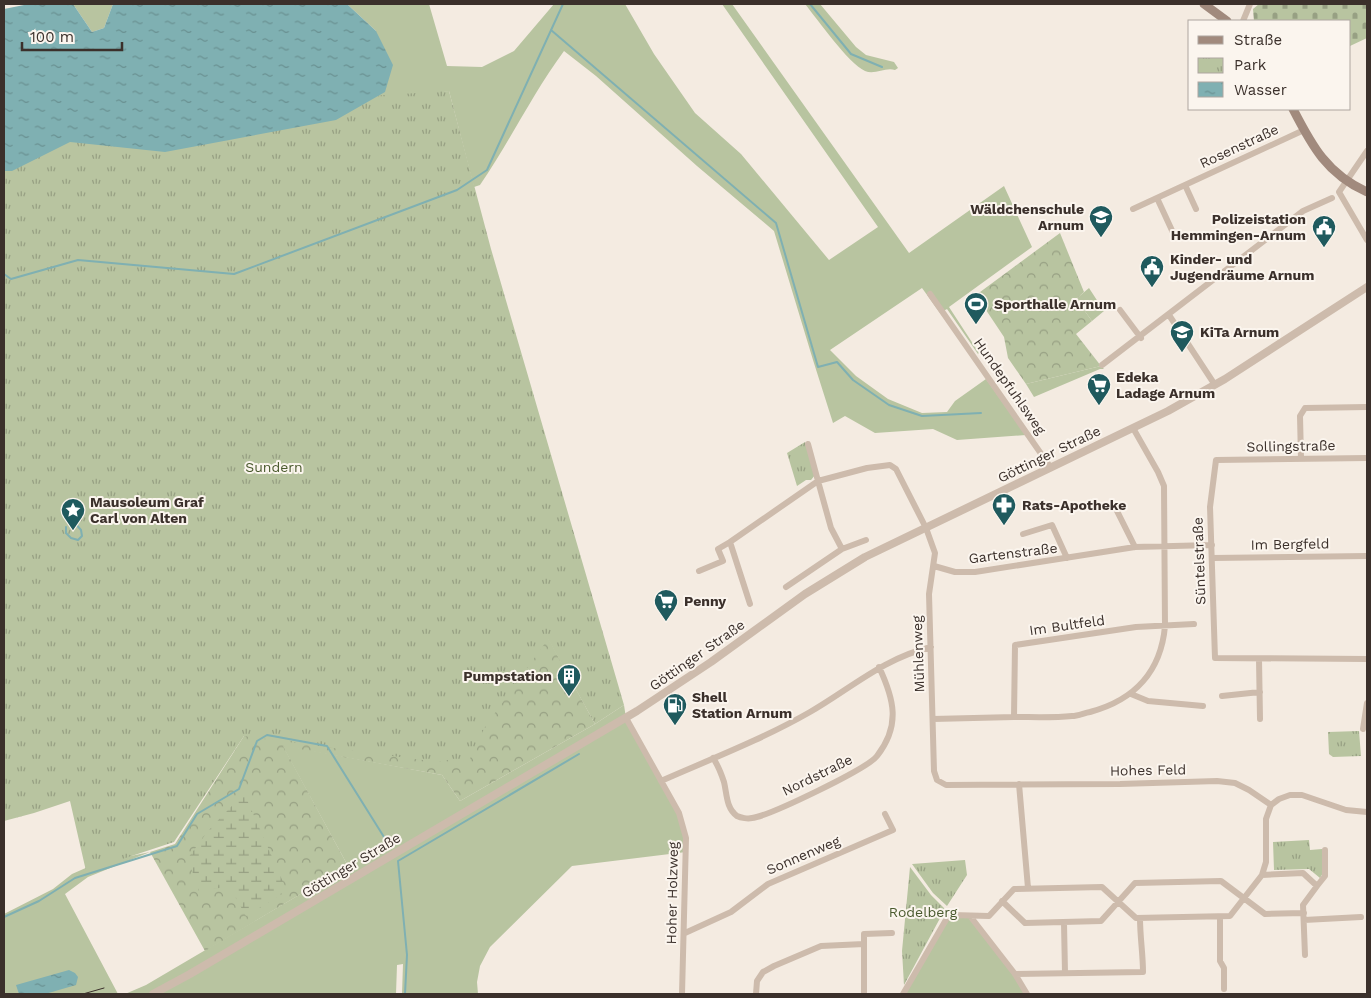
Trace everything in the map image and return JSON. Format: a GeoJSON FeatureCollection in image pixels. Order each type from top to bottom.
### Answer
{"type":"FeatureCollection","features":[{"type":"Feature","properties":{"kind":"main road"},"geometry":{"type":"LineString","coordinates":[[1204,4],[1226,20]]}},
{"type":"Feature","properties":{"kind":"main road"},"geometry":{"type":"LineString","coordinates":[[1293,110],[1326,164],[1346,181],[1367,192]]}},
{"type":"Feature","properties":{"kind":"street"},"geometry":{"type":"LineString","coordinates":[[1244,20],[1250,4]]}},
{"type":"Feature","properties":{"kind":"street","name":"Rosenstraße"},"geometry":{"type":"LineString","coordinates":[[1133,209],[1304,130]]}},
{"type":"Feature","properties":{"kind":"street"},"geometry":{"type":"LineString","coordinates":[[1367,151],[1340,192],[1367,240]]}},
{"type":"Feature","properties":{"kind":"street"},"geometry":{"type":"LineString","coordinates":[[1185,185],[1196,209]]}},
{"type":"Feature","properties":{"kind":"street"},"geometry":{"type":"LineString","coordinates":[[1157,198],[1175,237]]}},
{"type":"Feature","properties":{"kind":"street"},"geometry":{"type":"LineString","coordinates":[[1102,365],[1169,316],[1304,211],[1332,198]]}},
{"type":"Feature","properties":{"kind":"street","name":"Göttinger Straße"},"geometry":{"type":"LineString","coordinates":[[153,994],[626,718],[842,570],[865,557],[1133,428],[1215,385],[1367,287]]}},
{"type":"Feature","properties":{"kind":"street","name":"Hundepfuhlsweg"},"geometry":{"type":"LineString","coordinates":[[930,294],[1051,468]]}},
{"type":"Feature","properties":{"kind":"street"},"geometry":{"type":"LineString","coordinates":[[1120,310],[1140,338]]}},
{"type":"Feature","properties":{"kind":"street"},"geometry":{"type":"LineString","coordinates":[[1169,316],[1215,385]]}},
{"type":"Feature","properties":{"kind":"street"},"geometry":{"type":"LineString","coordinates":[[1301,459],[1300,416],[1306,408],[1367,407]]}},
{"type":"Feature","properties":{"kind":"street"},"geometry":{"type":"LineString","coordinates":[[933,718],[1073,716],[1105,708],[1130,694],[1148,676],[1162,647],[1166,626],[1164,486],[1133,428]]}},
{"type":"Feature","properties":{"kind":"street"},"geometry":{"type":"LineString","coordinates":[[808,444],[831,528],[842,549]]}},
{"type":"Feature","properties":{"kind":"street","name":"Sollingstraße"},"geometry":{"type":"LineString","coordinates":[[1216,460],[1367,458]]}},
{"type":"Feature","properties":{"kind":"street","name":"Süntelstraße"},"geometry":{"type":"LineString","coordinates":[[1216,460],[1210,507],[1215,658],[1259,659]]}},
{"type":"Feature","properties":{"kind":"street","name":"Mühlenweg"},"geometry":{"type":"LineString","coordinates":[[818,481],[867,468],[890,465],[896,469],[926,528],[935,553],[929,594],[934,770],[937,780]]}},
{"type":"Feature","properties":{"kind":"street"},"geometry":{"type":"LineString","coordinates":[[723,561],[718,548],[730,542],[818,481]]}},
{"type":"Feature","properties":{"kind":"street"},"geometry":{"type":"LineString","coordinates":[[1114,505],[1135,547]]}},
{"type":"Feature","properties":{"kind":"street","name":"Gartenstraße"},"geometry":{"type":"LineString","coordinates":[[1023,534],[1052,525],[1067,558]]}},
{"type":"Feature","properties":{"kind":"street"},"geometry":{"type":"LineString","coordinates":[[786,587],[842,549],[866,540]]}},
{"type":"Feature","properties":{"kind":"street"},"geometry":{"type":"LineString","coordinates":[[730,542],[750,604]]}},
{"type":"Feature","properties":{"kind":"street","name":"Gartenstraße"},"geometry":{"type":"LineString","coordinates":[[934,566],[955,572],[974,572],[1135,547],[1212,545]]}},
{"type":"Feature","properties":{"kind":"street"},"geometry":{"type":"LineString","coordinates":[[699,571],[734,556]]}},
{"type":"Feature","properties":{"kind":"street","name":"Im Bergfeld"},"geometry":{"type":"LineString","coordinates":[[1213,558],[1367,556]]}},
{"type":"Feature","properties":{"kind":"street","name":"Im Bultfeld"},"geometry":{"type":"LineString","coordinates":[[1014,717],[1015,645],[1136,627],[1194,624]]}},
{"type":"Feature","properties":{"kind":"street"},"geometry":{"type":"LineString","coordinates":[[661,781],[754,741],[811,712],[879,667],[909,653],[931,647]]}},
{"type":"Feature","properties":{"kind":"street"},"geometry":{"type":"LineString","coordinates":[[1260,719],[1259,659],[1367,658]]}},
{"type":"Feature","properties":{"kind":"street","name":"Nordstraße"},"geometry":{"type":"LineString","coordinates":[[713,758],[720,769],[727,802],[736,815],[745,818],[752,818],[783,806],[860,770],[877,757],[892,725],[890,692],[879,667]]}},
{"type":"Feature","properties":{"kind":"street"},"geometry":{"type":"LineString","coordinates":[[1222,696],[1260,692]]}},
{"type":"Feature","properties":{"kind":"street"},"geometry":{"type":"LineString","coordinates":[[1130,694],[1148,701],[1203,706]]}},
{"type":"Feature","properties":{"kind":"street"},"geometry":{"type":"LineString","coordinates":[[1363,729],[1367,703]]}},
{"type":"Feature","properties":{"kind":"street","name":"Hoher Holzweg"},"geometry":{"type":"LineString","coordinates":[[626,718],[679,813],[686,838],[682,994]]}},
{"type":"Feature","properties":{"kind":"street","name":"Hohes Feld"},"geometry":{"type":"LineString","coordinates":[[937,780],[946,785],[1218,781],[1235,783],[1271,805]]}},
{"type":"Feature","properties":{"kind":"street"},"geometry":{"type":"LineString","coordinates":[[1019,784],[1028,888]]}},
{"type":"Feature","properties":{"kind":"street"},"geometry":{"type":"LineString","coordinates":[[903,994],[947,918],[952,915],[989,916],[1014,889],[1102,887],[1136,918],[1230,916],[1262,875],[1266,862],[1266,819],[1271,805],[1279,798],[1290,795],[1302,795],[1346,810],[1367,812]]}},
{"type":"Feature","properties":{"kind":"street","name":"Sonnenweg"},"geometry":{"type":"LineString","coordinates":[[685,933],[731,912],[768,884],[893,830],[886,814]]}},
{"type":"Feature","properties":{"kind":"street"},"geometry":{"type":"LineString","coordinates":[[1305,955],[1303,905],[1325,876],[1325,850]]}},
{"type":"Feature","properties":{"kind":"street"},"geometry":{"type":"LineString","coordinates":[[1262,875],[1304,873],[1317,886]]}},
{"type":"Feature","properties":{"kind":"street"},"geometry":{"type":"LineString","coordinates":[[1002,901],[1025,923],[1101,922],[1135,883],[1221,881],[1265,914],[1361,917]]}},
{"type":"Feature","properties":{"kind":"street"},"geometry":{"type":"LineString","coordinates":[[970,916],[1015,974],[1026,994]]}},
{"type":"Feature","properties":{"kind":"street"},"geometry":{"type":"LineString","coordinates":[[1220,917],[1220,961],[1224,968],[1224,989]]}},
{"type":"Feature","properties":{"kind":"street"},"geometry":{"type":"LineString","coordinates":[[1015,974],[1143,972],[1142,950],[1140,946],[1140,918]]}},
{"type":"Feature","properties":{"kind":"street"},"geometry":{"type":"LineString","coordinates":[[1064,923],[1065,973]]}},
{"type":"Feature","properties":{"kind":"street"},"geometry":{"type":"LineString","coordinates":[[864,994],[864,934],[892,933]]}},
{"type":"Feature","properties":{"kind":"street"},"geometry":{"type":"LineString","coordinates":[[756,994],[756,981],[763,972],[774,966],[821,946],[864,944]]}},
{"type":"Feature","properties":{"kind":"green space"},"geometry":{"type":"Polygon","coordinates":[[[73,4],[113,4],[104,28],[92,32],[73,4]]]}},
{"type":"Feature","properties":{"kind":"green space"},"geometry":{"type":"Polygon","coordinates":[[[347,4],[429,4],[447,66],[482,67],[514,51],[554,4],[625,4],[654,54],[695,113],[741,154],[829,260],[878,227],[722,4],[732,4],[909,253],[1004,186],[1032,247],[949,307],[978,354],[947,309],[940,313],[922,288],[830,350],[856,376],[888,399],[922,413],[947,412],[955,401],[986,379],[1026,435],[957,440],[933,429],[875,433],[845,416],[833,423],[774,231],[697,166],[596,76],[564,51],[542,83],[480,185],[474,187],[449,91],[4,171],[376,31],[347,4]]]}},
{"type":"Feature","properties":{"kind":"green space"},"geometry":{"type":"Polygon","coordinates":[[[805,4],[820,4],[856,47],[866,55],[894,62],[898,68],[876,72],[865,71],[842,51],[805,4]]]}},
{"type":"Feature","properties":{"kind":"green space"},"geometry":{"type":"Polygon","coordinates":[[[1259,4],[1367,4],[1367,38],[1351,46],[1351,20],[1254,20],[1253,9],[1259,4]]]}},
{"type":"Feature","properties":{"kind":"green space","name":"Sundern"},"geometry":{"type":"Polygon","coordinates":[[[449,91],[491,249],[624,705],[595,724],[548,639],[485,727],[468,763],[448,760],[437,762],[244,736],[174,842],[86,871],[70,801],[4,821],[4,119],[449,91]]]}},
{"type":"Feature","properties":{"kind":"green space"},"geometry":{"type":"Polygon","coordinates":[[[1060,233],[1084,292],[1076,299],[1092,321],[1076,334],[1101,366],[1026,384],[1008,358],[1004,337],[976,295],[1060,233]]]}},
{"type":"Feature","properties":{"kind":"green space"},"geometry":{"type":"Polygon","coordinates":[[[1089,288],[1104,311],[1092,321],[1076,299],[1089,288]]]}},
{"type":"Feature","properties":{"kind":"green space"},"geometry":{"type":"Polygon","coordinates":[[[1101,366],[1104,369],[1034,397],[1026,384],[1101,366]]]}},
{"type":"Feature","properties":{"kind":"green space"},"geometry":{"type":"Polygon","coordinates":[[[805,442],[815,475],[811,480],[806,480],[797,486],[787,453],[805,442]]]}},
{"type":"Feature","properties":{"kind":"green space"},"geometry":{"type":"Polygon","coordinates":[[[541,625],[595,724],[460,801],[442,775],[283,746],[348,866],[205,951],[150,852],[175,844],[251,725],[541,625]]]}},
{"type":"Feature","properties":{"kind":"green space"},"geometry":{"type":"Polygon","coordinates":[[[624,705],[626,718],[679,813],[686,852],[572,866],[490,947],[480,966],[477,982],[478,994],[402,994],[403,964],[397,965],[396,994],[125,994],[146,985],[348,866],[282,745],[442,775],[460,801],[595,724],[624,705]]]}},
{"type":"Feature","properties":{"kind":"green space"},"geometry":{"type":"Polygon","coordinates":[[[1359,731],[1361,756],[1333,757],[1329,754],[1328,732],[1359,731]]]}},
{"type":"Feature","properties":{"kind":"green space"},"geometry":{"type":"Polygon","coordinates":[[[244,793],[287,891],[246,916],[229,886],[199,892],[188,858],[208,831],[244,793]]]}},
{"type":"Feature","properties":{"kind":"green space"},"geometry":{"type":"Polygon","coordinates":[[[1309,840],[1310,850],[1322,849],[1323,873],[1320,878],[1309,869],[1274,870],[1273,842],[1309,840]]]}},
{"type":"Feature","properties":{"kind":"green space"},"geometry":{"type":"Polygon","coordinates":[[[150,852],[88,877],[65,894],[118,994],[4,994],[4,914],[53,889],[72,874],[97,863],[150,852]]]}},
{"type":"Feature","properties":{"kind":"green space"},"geometry":{"type":"Polygon","coordinates":[[[965,860],[967,875],[947,906],[933,893],[912,864],[965,860]]]}},
{"type":"Feature","properties":{"kind":"green space","name":"Rodelberg"},"geometry":{"type":"Polygon","coordinates":[[[910,867],[931,895],[945,909],[904,985],[902,951],[910,867]]]}},
{"type":"Feature","properties":{"kind":"green space"},"geometry":{"type":"Polygon","coordinates":[[[970,916],[1027,994],[903,994],[947,918],[970,916]]]}},
{"type":"Feature","properties":{"kind":"water"},"geometry":{"type":"Polygon","coordinates":[[[29,4],[73,4],[92,32],[104,28],[113,4],[347,4],[376,31],[393,65],[385,92],[336,120],[165,152],[70,142],[12,171],[4,171],[4,9],[29,4]]]}},
{"type":"Feature","properties":{"kind":"water"},"geometry":{"type":"Polygon","coordinates":[[[69,970],[78,977],[76,985],[45,994],[19,994],[16,985],[69,970]]]}},
{"type":"Feature","properties":{"kind":"waterway"},"geometry":{"type":"LineString","coordinates":[[4,274],[11,279],[78,260],[234,274],[457,190],[487,170],[563,4]]}},
{"type":"Feature","properties":{"kind":"waterway"},"geometry":{"type":"LineString","coordinates":[[810,4],[851,54],[882,67]]}},
{"type":"Feature","properties":{"kind":"waterway"},"geometry":{"type":"LineString","coordinates":[[551,30],[776,223],[818,367],[837,362],[853,380],[889,405],[922,416],[981,413]]}},
{"type":"Feature","properties":{"kind":"waterway"},"geometry":{"type":"LineString","coordinates":[[66,527],[66,533],[71,538],[78,540],[82,536],[81,530],[74,522],[69,523]]}},
{"type":"Feature","properties":{"kind":"waterway"},"geometry":{"type":"LineString","coordinates":[[4,917],[39,901],[75,878],[177,846],[197,814],[239,789],[257,741],[267,735],[327,746],[389,845]]}},
{"type":"Feature","properties":{"kind":"waterway"},"geometry":{"type":"LineString","coordinates":[[405,994],[407,955],[398,861],[579,754]]}},
{"type":"Feature","properties":{"kind":"tram line"},"geometry":{"type":"LineString","coordinates":[[83,994],[104,988]]}},
{"type":"Feature","properties":{"kind":"place","name":"Wäldchenschule Arnum"},"geometry":{"type":"Point","coordinates":[1101,238]}},
{"type":"Feature","properties":{"kind":"place","name":"Polizeistation Hemmingen-Arnum"},"geometry":{"type":"Point","coordinates":[1324,248]}},
{"type":"Feature","properties":{"kind":"place","name":"Kinder- und Jugendräume Arnum"},"geometry":{"type":"Point","coordinates":[1152,288]}},
{"type":"Feature","properties":{"kind":"place","name":"Sporthalle Arnum"},"geometry":{"type":"Point","coordinates":[976,325]}},
{"type":"Feature","properties":{"kind":"place","name":"KiTa Arnum"},"geometry":{"type":"Point","coordinates":[1182,353]}},
{"type":"Feature","properties":{"kind":"place","name":"Edeka Ladage Arnum"},"geometry":{"type":"Point","coordinates":[1099,406]}},
{"type":"Feature","properties":{"kind":"place","name":"Rats-Apotheke"},"geometry":{"type":"Point","coordinates":[1004,526]}},
{"type":"Feature","properties":{"kind":"place","name":"Mausoleum Graf Carl von Alten"},"geometry":{"type":"Point","coordinates":[73,531]}},
{"type":"Feature","properties":{"kind":"place","name":"Penny"},"geometry":{"type":"Point","coordinates":[666,622]}},
{"type":"Feature","properties":{"kind":"place","name":"Pumpstation"},"geometry":{"type":"Point","coordinates":[569,697]}},
{"type":"Feature","properties":{"kind":"place","name":"Shell Station Arnum"},"geometry":{"type":"Point","coordinates":[675,726]}}]}
